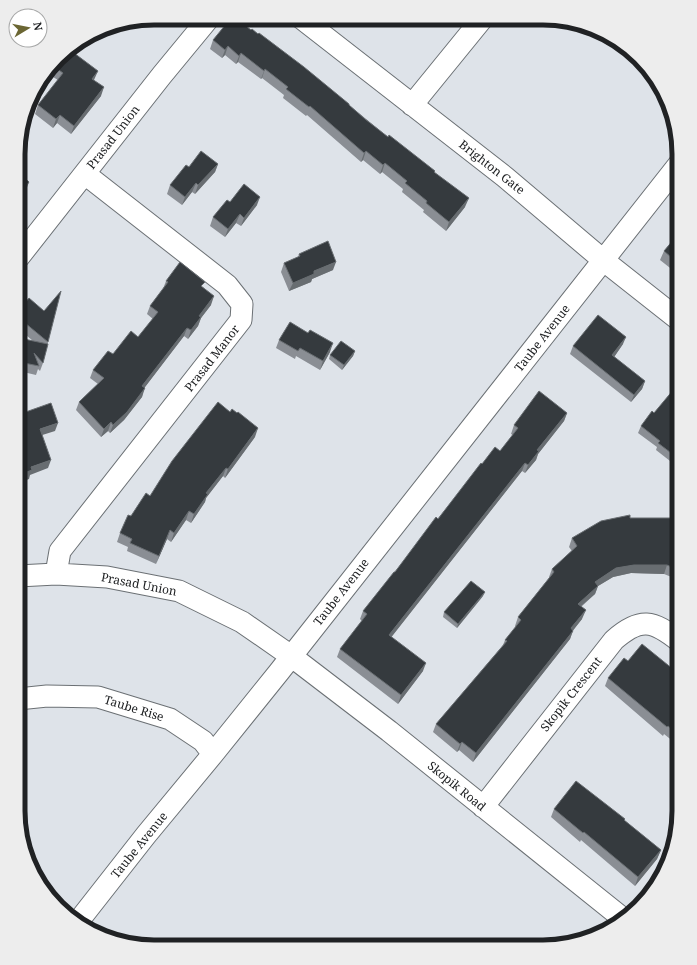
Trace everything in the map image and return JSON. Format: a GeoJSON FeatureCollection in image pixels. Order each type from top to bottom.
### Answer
{"type":"FeatureCollection","features":[{"type":"Feature","properties":{"kind":"street","name":"Prasad Union"},"geometry":{"type":"LineString","coordinates":[[25,250],[162,75],[203,25]]}},
{"type":"Feature","properties":{"kind":"street","name":"Brighton Gate"},"geometry":{"type":"LineString","coordinates":[[310,25],[505,177],[603,260],[672,314]]}},
{"type":"Feature","properties":{"kind":"street"},"geometry":{"type":"LineString","coordinates":[[412,105],[477,25]]}},
{"type":"Feature","properties":{"kind":"street","name":"Taube Avenue"},"geometry":{"type":"LineString","coordinates":[[81,917],[291,656],[672,173]]}},
{"type":"Feature","properties":{"kind":"street","name":"Prasad Manor"},"geometry":{"type":"LineString","coordinates":[[56,574],[60,551],[241,320],[242,304],[227,285],[84,174]]}},
{"type":"Feature","properties":{"kind":"street","name":"Prasad Union"},"geometry":{"type":"LineString","coordinates":[[25,576],[56,574],[107,577],[179,591],[242,622],[291,656]]}},
{"type":"Feature","properties":{"kind":"street","name":"Skopik Crescent"},"geometry":{"type":"LineString","coordinates":[[483,807],[614,640],[624,630],[635,625],[647,623],[672,635]]}},
{"type":"Feature","properties":{"kind":"street","name":"Skopik Road"},"geometry":{"type":"LineString","coordinates":[[291,656],[389,731],[618,915]]}},
{"type":"Feature","properties":{"kind":"street","name":"Taube Rise"},"geometry":{"type":"LineString","coordinates":[[25,698],[48,696],[98,697],[170,719],[203,741],[213,754]]}},
{"type":"Feature","properties":{"kind":"building"},"geometry":{"type":"Polygon","coordinates":[[[225,25],[245,25],[258,34],[259,33],[304,67],[365,119],[388,137],[389,135],[435,171],[434,172],[469,198],[449,222],[405,183],[407,181],[385,163],[383,165],[366,151],[364,153],[310,106],[309,107],[286,89],[288,87],[265,69],[264,71],[241,53],[239,56],[228,46],[225,50],[213,40],[225,25]]]}},
{"type":"Feature","properties":{"kind":"building"},"geometry":{"type":"Polygon","coordinates":[[[74,53],[98,71],[92,79],[104,87],[74,126],[60,115],[56,119],[38,105],[63,73],[57,69],[74,53]]]}},
{"type":"Feature","properties":{"kind":"building"},"geometry":{"type":"Polygon","coordinates":[[[201,151],[218,164],[198,185],[196,183],[185,197],[170,185],[186,165],[189,167],[201,151]]]}},
{"type":"Feature","properties":{"kind":"building"},"geometry":{"type":"Polygon","coordinates":[[[25,178],[29,182],[25,187],[25,178]]]}},
{"type":"Feature","properties":{"kind":"building"},"geometry":{"type":"Polygon","coordinates":[[[244,184],[260,197],[244,218],[240,214],[228,229],[213,217],[227,200],[230,202],[244,184]]]}},
{"type":"Feature","properties":{"kind":"building"},"geometry":{"type":"Polygon","coordinates":[[[328,241],[336,262],[314,271],[314,274],[293,283],[284,263],[300,256],[299,254],[328,241]]]}},
{"type":"Feature","properties":{"kind":"building"},"geometry":{"type":"Polygon","coordinates":[[[672,241],[672,258],[664,251],[672,241]]]}},
{"type":"Feature","properties":{"kind":"building"},"geometry":{"type":"Polygon","coordinates":[[[180,262],[205,282],[201,286],[214,296],[199,316],[201,317],[191,330],[187,328],[142,386],[145,388],[127,412],[113,425],[111,422],[104,429],[79,402],[104,378],[93,370],[108,351],[113,354],[131,331],[138,337],[158,312],[150,306],[168,282],[166,281],[180,262]]]}},
{"type":"Feature","properties":{"kind":"building"},"geometry":{"type":"Polygon","coordinates":[[[61,291],[48,342],[25,323],[25,303],[29,298],[44,311],[61,291]]]}},
{"type":"Feature","properties":{"kind":"building"},"geometry":{"type":"Polygon","coordinates":[[[598,315],[626,337],[612,355],[645,381],[634,395],[573,346],[598,315]]]}},
{"type":"Feature","properties":{"kind":"building"},"geometry":{"type":"Polygon","coordinates":[[[290,322],[308,333],[310,330],[333,343],[323,361],[300,348],[298,351],[279,340],[290,322]]]}},
{"type":"Feature","properties":{"kind":"building"},"geometry":{"type":"Polygon","coordinates":[[[25,339],[48,344],[43,363],[34,353],[39,366],[25,363],[25,339]]]}},
{"type":"Feature","properties":{"kind":"building"},"geometry":{"type":"Polygon","coordinates":[[[341,341],[355,351],[344,365],[330,355],[341,341]]]}},
{"type":"Feature","properties":{"kind":"building"},"geometry":{"type":"Polygon","coordinates":[[[539,391],[567,413],[537,450],[539,451],[528,465],[525,463],[389,635],[426,663],[401,695],[340,649],[367,614],[363,611],[395,572],[436,517],[438,519],[495,447],[500,451],[518,428],[514,425],[539,391]]]}},
{"type":"Feature","properties":{"kind":"building"},"geometry":{"type":"Polygon","coordinates":[[[672,391],[672,454],[658,443],[660,441],[641,426],[652,411],[654,413],[672,391]]]}},
{"type":"Feature","properties":{"kind":"building"},"geometry":{"type":"Polygon","coordinates":[[[218,402],[230,412],[232,409],[237,413],[238,412],[258,428],[228,469],[226,468],[206,493],[208,494],[194,514],[189,511],[174,533],[170,530],[159,556],[130,543],[132,539],[120,533],[128,515],[131,516],[146,493],[150,496],[172,461],[218,402]]]}},
{"type":"Feature","properties":{"kind":"building"},"geometry":{"type":"Polygon","coordinates":[[[51,403],[58,423],[40,429],[51,460],[31,467],[32,470],[25,473],[25,412],[51,403]]]}},
{"type":"Feature","properties":{"kind":"building"},"geometry":{"type":"Polygon","coordinates":[[[630,515],[630,518],[672,518],[672,567],[667,565],[634,565],[616,568],[595,582],[598,586],[578,604],[586,610],[571,628],[573,631],[476,753],[462,742],[460,744],[436,724],[507,641],[505,640],[521,620],[518,617],[554,572],[552,569],[577,546],[572,538],[601,521],[630,515]]]}},
{"type":"Feature","properties":{"kind":"building"},"geometry":{"type":"Polygon","coordinates":[[[471,581],[485,592],[458,624],[444,612],[471,581]]]}},
{"type":"Feature","properties":{"kind":"building"},"geometry":{"type":"Polygon","coordinates":[[[642,644],[672,668],[672,729],[668,726],[667,727],[608,678],[624,658],[628,661],[642,644]]]}},
{"type":"Feature","properties":{"kind":"building"},"geometry":{"type":"Polygon","coordinates":[[[576,781],[625,819],[624,820],[661,850],[638,877],[554,809],[576,781]]]}}]}
